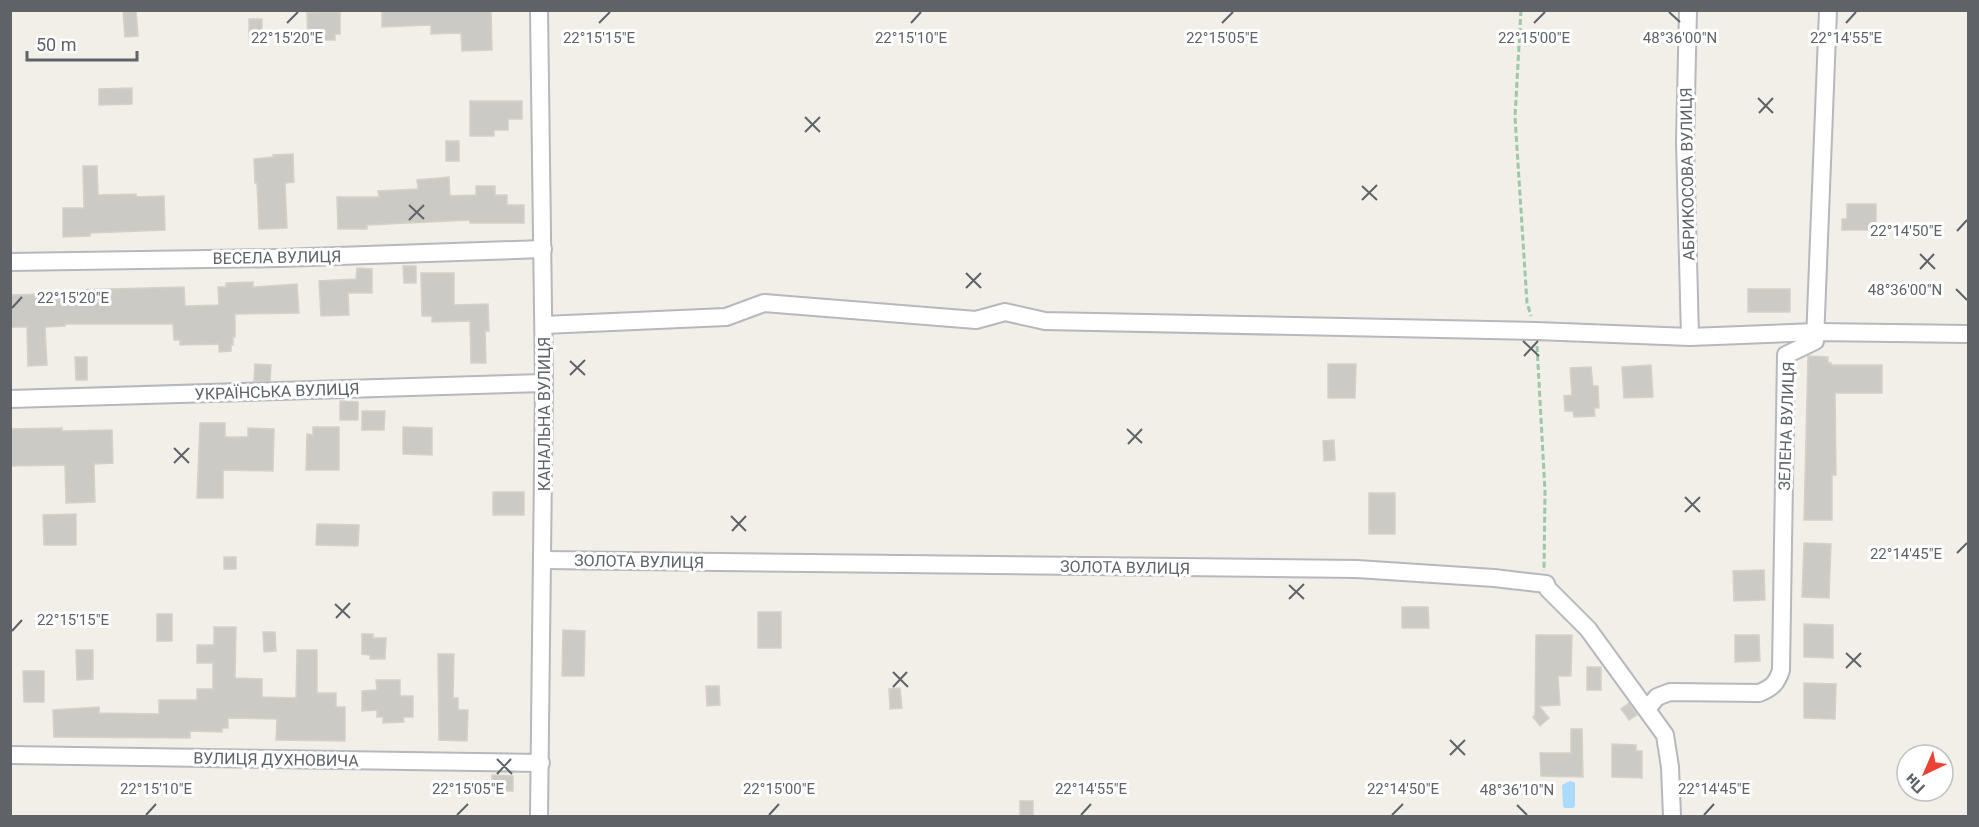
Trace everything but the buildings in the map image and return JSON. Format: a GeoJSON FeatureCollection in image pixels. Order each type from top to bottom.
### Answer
{"type":"FeatureCollection","features":[{"type":"Feature","properties":{"kind":"street","name":"КАНАЛЬНА ВУЛИЦЯ"},"geometry":{"type":"LineString","coordinates":[[539,10],[544,325],[539,816]]}},
{"type":"Feature","properties":{"kind":"street","name":"АБРИКОСОВА ВУЛИЦЯ"},"geometry":{"type":"LineString","coordinates":[[1688,10],[1684,142],[1690,337]]}},
{"type":"Feature","properties":{"kind":"street"},"geometry":{"type":"LineString","coordinates":[[1816,332],[1828,10]]}},
{"type":"Feature","properties":{"kind":"street","name":"ВЕСЕЛА ВУЛИЦЯ"},"geometry":{"type":"LineString","coordinates":[[10,262],[268,258],[543,249]]}},
{"type":"Feature","properties":{"kind":"street"},"geometry":{"type":"LineString","coordinates":[[544,325],[726,317],[764,303],[976,320],[1005,312],[1045,321],[1536,331],[1690,337],[1816,332],[1968,334]]}},
{"type":"Feature","properties":{"kind":"street","name":"ЗЕЛЕНА ВУЛИЦЯ"},"geometry":{"type":"LineString","coordinates":[[1647,709],[1657,697],[1670,692],[1759,693],[1777,682],[1781,670],[1786,355],[1815,341],[1816,332]]}},
{"type":"Feature","properties":{"kind":"street","name":"УКРАЇНСЬКА ВУЛИЦЯ"},"geometry":{"type":"LineString","coordinates":[[10,399],[544,383]]}},
{"type":"Feature","properties":{"kind":"street","name":"ЗОЛОТА ВУЛИЦЯ"},"geometry":{"type":"LineString","coordinates":[[543,560],[1357,569],[1494,578],[1546,584]]}},
{"type":"Feature","properties":{"kind":"street"},"geometry":{"type":"LineString","coordinates":[[1546,584],[1548,589],[1588,629],[1665,735],[1670,767],[1672,816]]}},
{"type":"Feature","properties":{"kind":"street","name":"ВУЛИЦЯ ДУХНОВИЧА"},"geometry":{"type":"LineString","coordinates":[[10,755],[541,763]]}},
{"type":"Feature","properties":{"kind":"path"},"geometry":{"type":"LineString","coordinates":[[1521,10],[1515,117],[1527,303],[1536,331],[1545,491],[1544,579],[1546,584]]}},
{"type":"Feature","properties":{"kind":"water"},"geometry":{"type":"Polygon","coordinates":[[[1570,781],[1575,784],[1575,806],[1565,808],[1562,785],[1570,781]]]}}]}
